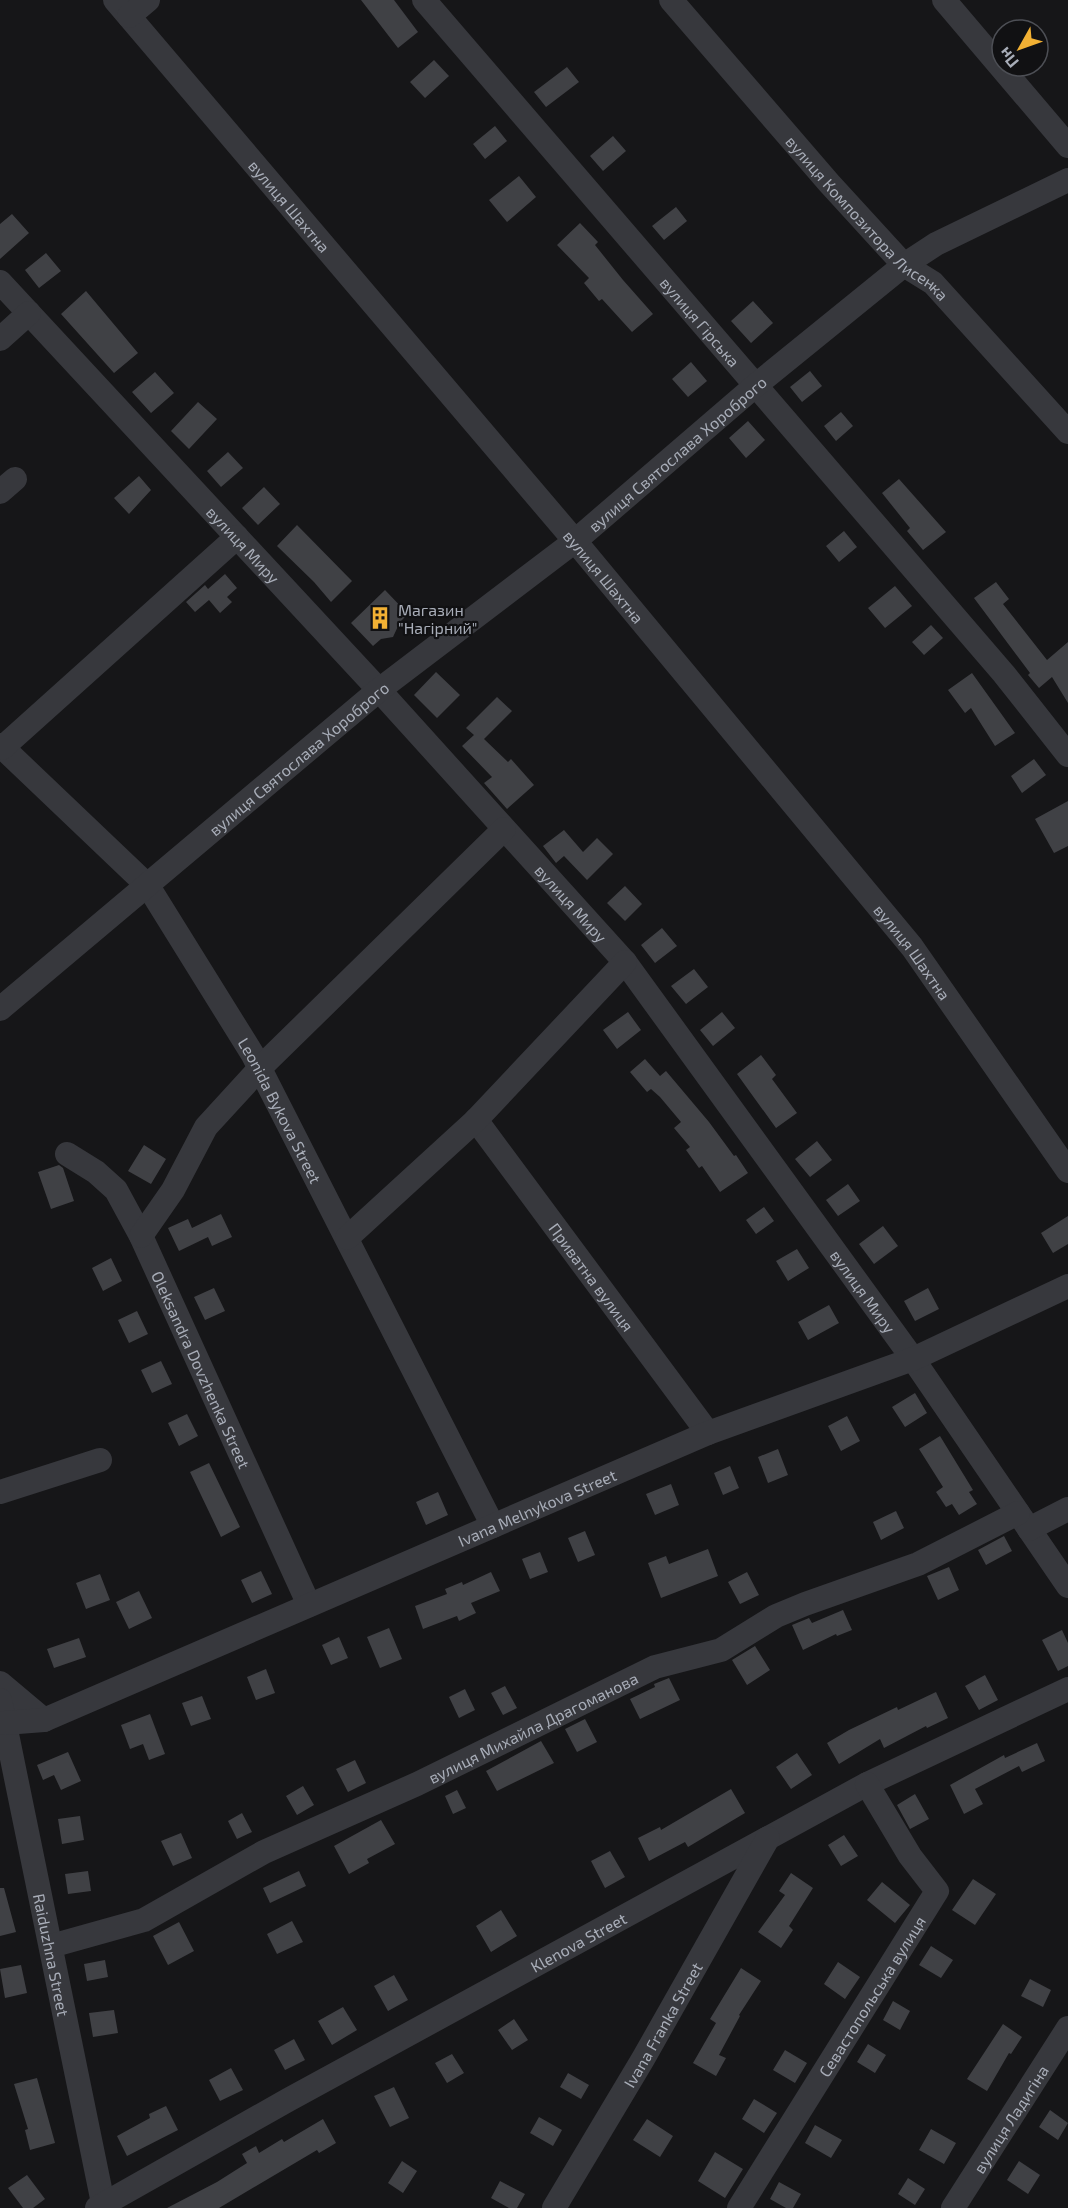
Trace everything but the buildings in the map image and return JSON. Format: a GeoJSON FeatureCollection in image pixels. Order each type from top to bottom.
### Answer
{"type":"FeatureCollection","features":[{"type":"Feature","properties":{"kind":"street"},"geometry":{"type":"LineString","coordinates":[[122,8],[148,0]]}},
{"type":"Feature","properties":{"kind":"street","name":"вулиця Гірська"},"geometry":{"type":"LineString","coordinates":[[424,0],[1004,674],[1068,755]]}},
{"type":"Feature","properties":{"kind":"street","name":"вулиця Композитора Лисенка"},"geometry":{"type":"LineString","coordinates":[[670,0],[829,183],[904,265],[933,283],[1068,432]]}},
{"type":"Feature","properties":{"kind":"street"},"geometry":{"type":"LineString","coordinates":[[944,0],[1068,146]]}},
{"type":"Feature","properties":{"kind":"street","name":"вулиця Шахтна"},"geometry":{"type":"LineString","coordinates":[[122,8],[575,541],[912,947],[1068,1171]]}},
{"type":"Feature","properties":{"kind":"street","name":"вулиця Святослава Хороброго"},"geometry":{"type":"LineString","coordinates":[[0,1009],[379,690],[575,541],[755,386],[904,265],[936,244],[1068,180]]}},
{"type":"Feature","properties":{"kind":"street","name":"вулиця Миру"},"geometry":{"type":"LineString","coordinates":[[0,282],[379,690],[625,962],[914,1359],[1068,1586]]}},
{"type":"Feature","properties":{"kind":"street"},"geometry":{"type":"LineString","coordinates":[[0,339],[29,313]]}},
{"type":"Feature","properties":{"kind":"street"},"geometry":{"type":"LineString","coordinates":[[1,746],[237,537]]}},
{"type":"Feature","properties":{"kind":"street","name":"Leonida Bykova Street"},"geometry":{"type":"LineString","coordinates":[[1,746],[148,886],[260,1068],[493,1526]]}},
{"type":"Feature","properties":{"kind":"street"},"geometry":{"type":"LineString","coordinates":[[141,1236],[173,1190],[206,1127],[260,1068],[504,829]]}},
{"type":"Feature","properties":{"kind":"street"},"geometry":{"type":"LineString","coordinates":[[347,1238],[476,1120],[625,962]]}},
{"type":"Feature","properties":{"kind":"street","name":"Приватна вулиця"},"geometry":{"type":"LineString","coordinates":[[476,1120],[708,1433]]}},
{"type":"Feature","properties":{"kind":"street","name":"Oleksandra Dovzhenka Street"},"geometry":{"type":"LineString","coordinates":[[67,1154],[96,1172],[116,1190],[141,1236],[309,1605]]}},
{"type":"Feature","properties":{"kind":"street","name":"Ivana Melnykova Street"},"geometry":{"type":"LineString","coordinates":[[2,1714],[44,1720],[708,1433],[914,1359],[1068,1286]]}},
{"type":"Feature","properties":{"kind":"street"},"geometry":{"type":"LineString","coordinates":[[0,1492],[100,1460]]}},
{"type":"Feature","properties":{"kind":"street","name":"вулиця Михайла Драгоманова"},"geometry":{"type":"LineString","coordinates":[[51,1946],[144,1920],[264,1852],[417,1784],[655,1667],[721,1650],[776,1616],[805,1604],[918,1564],[1024,1521],[1068,1509]]}},
{"type":"Feature","properties":{"kind":"street"},"geometry":{"type":"LineString","coordinates":[[0,1683],[44,1720]]}},
{"type":"Feature","properties":{"kind":"street","name":"Klenova Street"},"geometry":{"type":"LineString","coordinates":[[102,2206],[867,1784],[1068,1689]]}},
{"type":"Feature","properties":{"kind":"street","name":"Raiduzhna Street"},"geometry":{"type":"LineString","coordinates":[[2,1714],[51,1946],[102,2206]]}},
{"type":"Feature","properties":{"kind":"street","name":"Севастопольська вулиця"},"geometry":{"type":"LineString","coordinates":[[739,2208],[937,1891],[910,1856],[867,1784]]}},
{"type":"Feature","properties":{"kind":"street","name":"Ivana Franka Street"},"geometry":{"type":"LineString","coordinates":[[554,2208],[643,2059],[768,1839]]}},
{"type":"Feature","properties":{"kind":"street","name":"вулиця Ладигіна"},"geometry":{"type":"LineString","coordinates":[[953,2208],[1068,2028]]}},
{"type":"Feature","properties":{"kind":"place","name":"Магазин \"Нагірний\""},"geometry":{"type":"Point","coordinates":[380,618]}}]}
